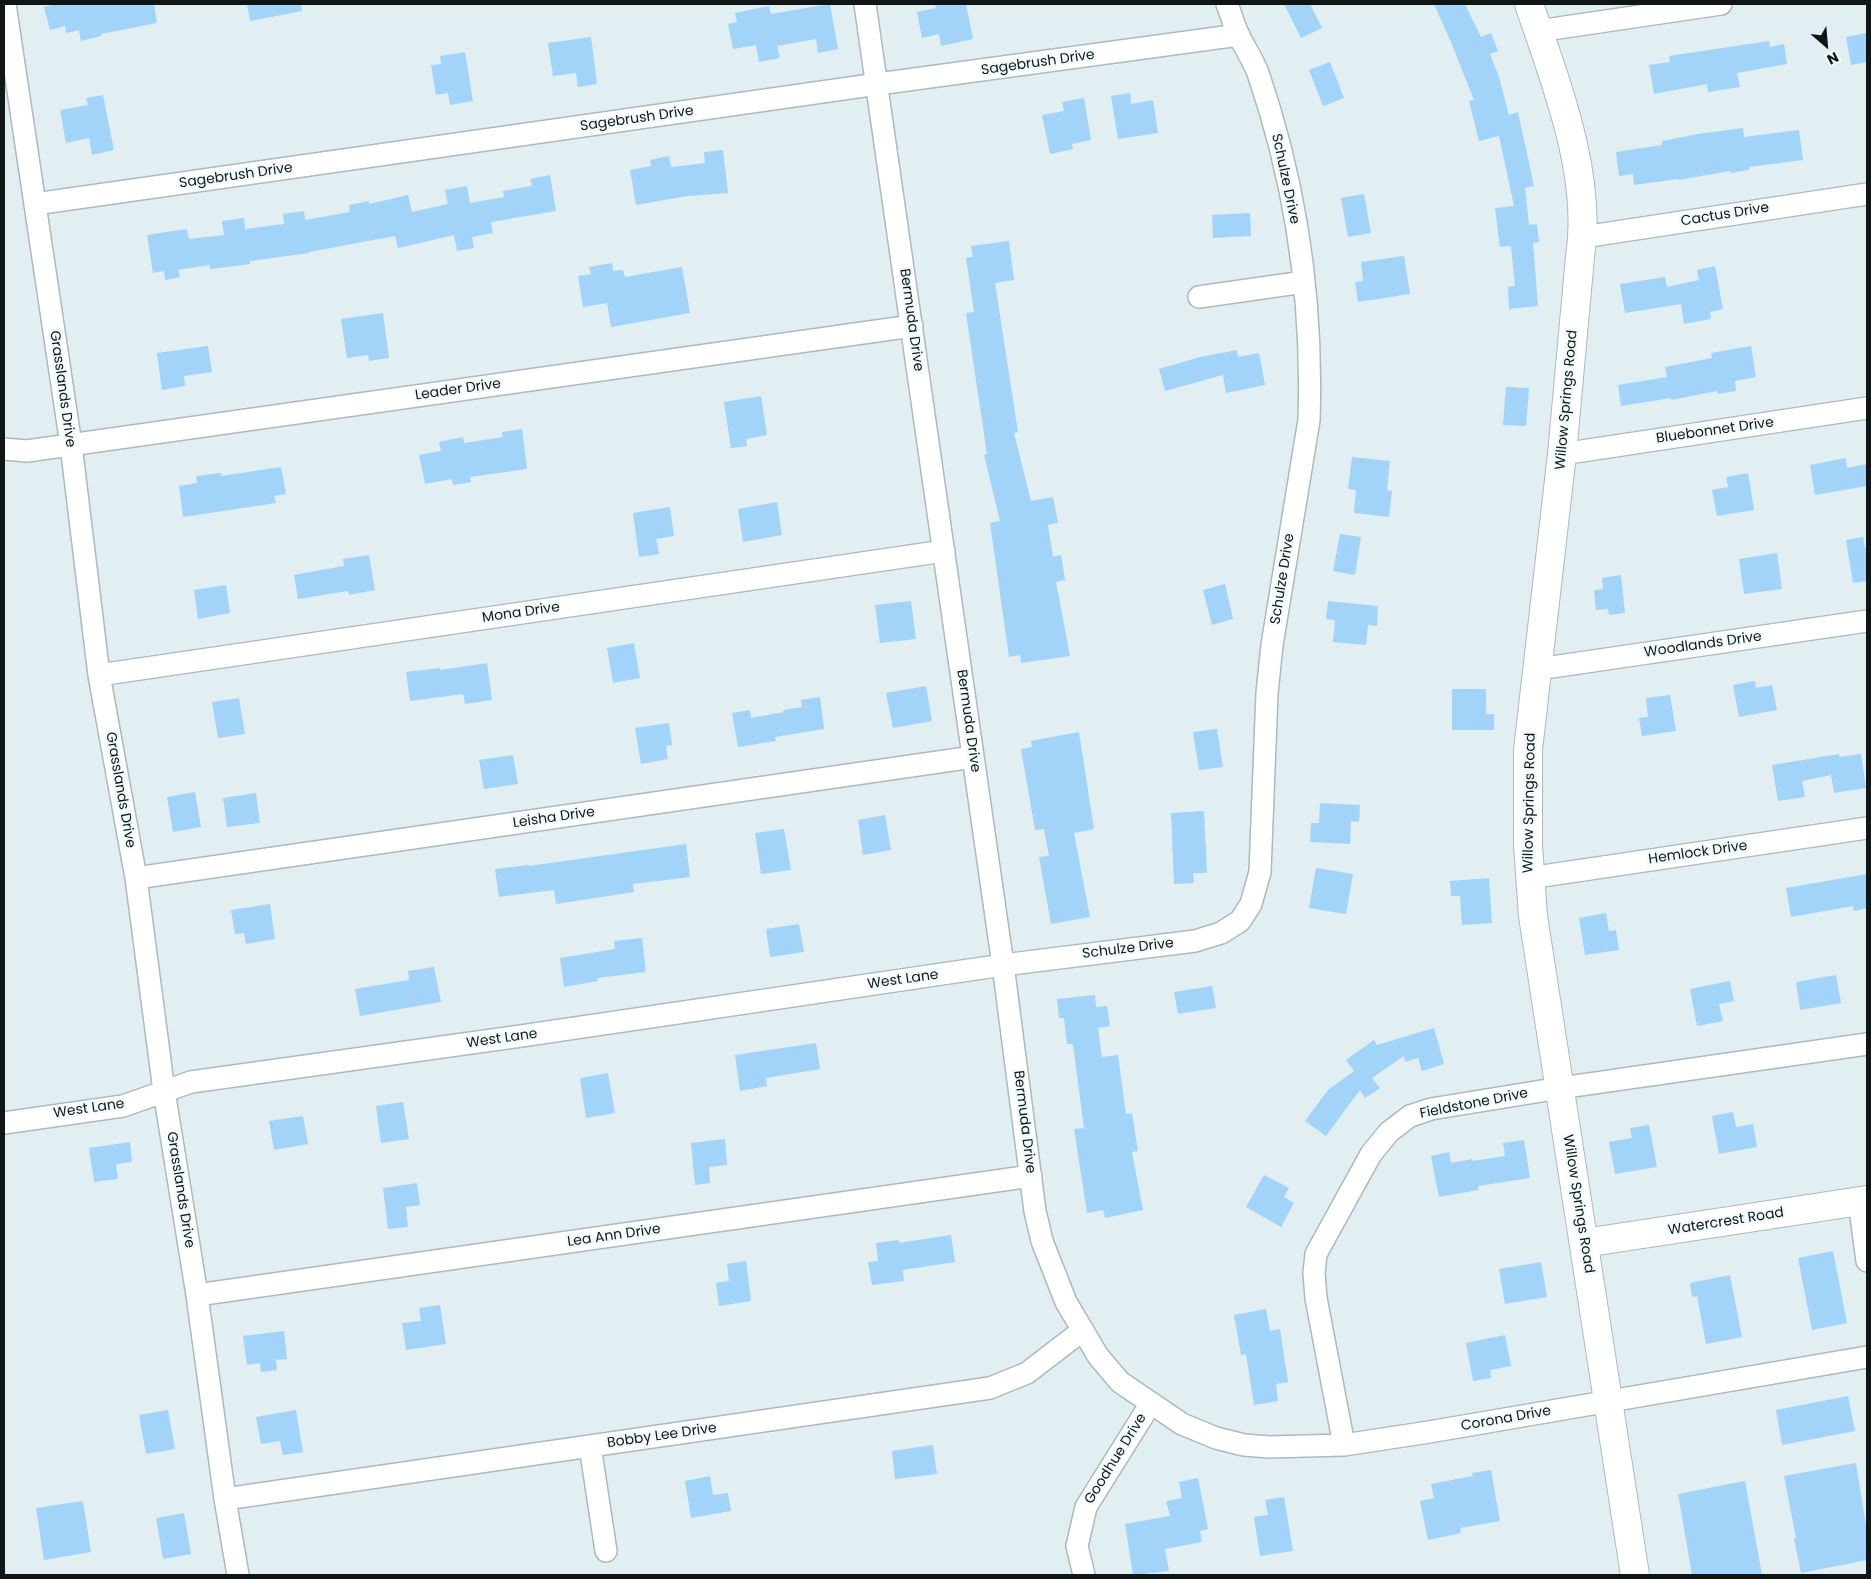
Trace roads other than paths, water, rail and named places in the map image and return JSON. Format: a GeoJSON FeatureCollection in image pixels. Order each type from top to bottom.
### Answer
{"type":"FeatureCollection","features":[{"type":"Feature","properties":{"kind":"street","name":"Grasslands Drive"},"geometry":{"type":"LineString","coordinates":[[5,4],[71,445],[99,675],[136,878],[164,1092],[197,1295],[225,1499],[238,1575]]}},
{"type":"Feature","properties":{"kind":"street","name":"Bermuda Drive"},"geometry":{"type":"LineString","coordinates":[[865,4],[1003,965],[1035,1211],[1042,1241],[1066,1302],[1098,1356],[1120,1382],[1151,1403]]}},
{"type":"Feature","properties":{"kind":"street","name":"Schulze Drive"},"geometry":{"type":"LineString","coordinates":[[1003,965],[1195,941],[1221,933],[1240,920],[1251,904],[1260,872],[1267,693],[1272,645],[1309,420],[1310,352],[1304,282],[1290,187],[1257,70],[1239,35],[1227,4]]}},
{"type":"Feature","properties":{"kind":"street","name":"Willow Springs Road"},"geometry":{"type":"LineString","coordinates":[[1529,4],[1562,98],[1580,178],[1583,237],[1562,454],[1528,750],[1529,878],[1533,916],[1635,1575]]}},
{"type":"Feature","properties":{"kind":"street"},"geometry":{"type":"LineString","coordinates":[[1538,31],[1721,4]]}},
{"type":"Feature","properties":{"kind":"street","name":"Sagebrush Drive"},"geometry":{"type":"LineString","coordinates":[[35,204],[878,84],[1239,35]]}},
{"type":"Feature","properties":{"kind":"street","name":"Cactus Drive"},"geometry":{"type":"LineString","coordinates":[[1583,237],[1867,194]]}},
{"type":"Feature","properties":{"kind":"street"},"geometry":{"type":"LineString","coordinates":[[1199,297],[1304,282]]}},
{"type":"Feature","properties":{"kind":"street","name":"Leader Drive"},"geometry":{"type":"LineString","coordinates":[[4,449],[27,451],[912,326]]}},
{"type":"Feature","properties":{"kind":"street","name":"Bluebonnet Drive"},"geometry":{"type":"LineString","coordinates":[[1562,454],[1867,408]]}},
{"type":"Feature","properties":{"kind":"street","name":"Mona Drive"},"geometry":{"type":"LineString","coordinates":[[99,675],[944,551]]}},
{"type":"Feature","properties":{"kind":"street","name":"Woodlands Drive"},"geometry":{"type":"LineString","coordinates":[[1538,669],[1867,621]]}},
{"type":"Feature","properties":{"kind":"street","name":"Leisha Drive"},"geometry":{"type":"LineString","coordinates":[[136,878],[973,758]]}},
{"type":"Feature","properties":{"kind":"street","name":"Hemlock Drive"},"geometry":{"type":"LineString","coordinates":[[1529,878],[1867,828]]}},
{"type":"Feature","properties":{"kind":"street","name":"West Lane"},"geometry":{"type":"LineString","coordinates":[[4,1123],[123,1106],[191,1082],[521,1036],[1003,965]]}},
{"type":"Feature","properties":{"kind":"street","name":"Fieldstone Drive"},"geometry":{"type":"LineString","coordinates":[[1344,1445],[1316,1298],[1314,1274],[1316,1254],[1371,1154],[1389,1132],[1410,1116],[1431,1109],[1560,1088],[1867,1044]]}},
{"type":"Feature","properties":{"kind":"street","name":"Lea Ann Drive"},"geometry":{"type":"LineString","coordinates":[[197,1295],[1031,1176]]}},
{"type":"Feature","properties":{"kind":"street"},"geometry":{"type":"LineString","coordinates":[[1863,1201],[1867,1261]]}},
{"type":"Feature","properties":{"kind":"street","name":"Watercrest Road"},"geometry":{"type":"LineString","coordinates":[[1584,1243],[1863,1201]]}},
{"type":"Feature","properties":{"kind":"street","name":"Bobby Lee Drive"},"geometry":{"type":"LineString","coordinates":[[225,1499],[990,1388],[1027,1373],[1083,1330]]}},
{"type":"Feature","properties":{"kind":"street","name":"Corona Drive"},"geometry":{"type":"LineString","coordinates":[[1151,1403],[1182,1424],[1216,1438],[1244,1445],[1270,1448],[1344,1445],[1867,1357]]}},
{"type":"Feature","properties":{"kind":"street","name":"Goodhue Drive"},"geometry":{"type":"LineString","coordinates":[[1084,1575],[1077,1546],[1086,1507],[1151,1403]]}},
{"type":"Feature","properties":{"kind":"street"},"geometry":{"type":"LineString","coordinates":[[590,1446],[606,1551]]}}]}
